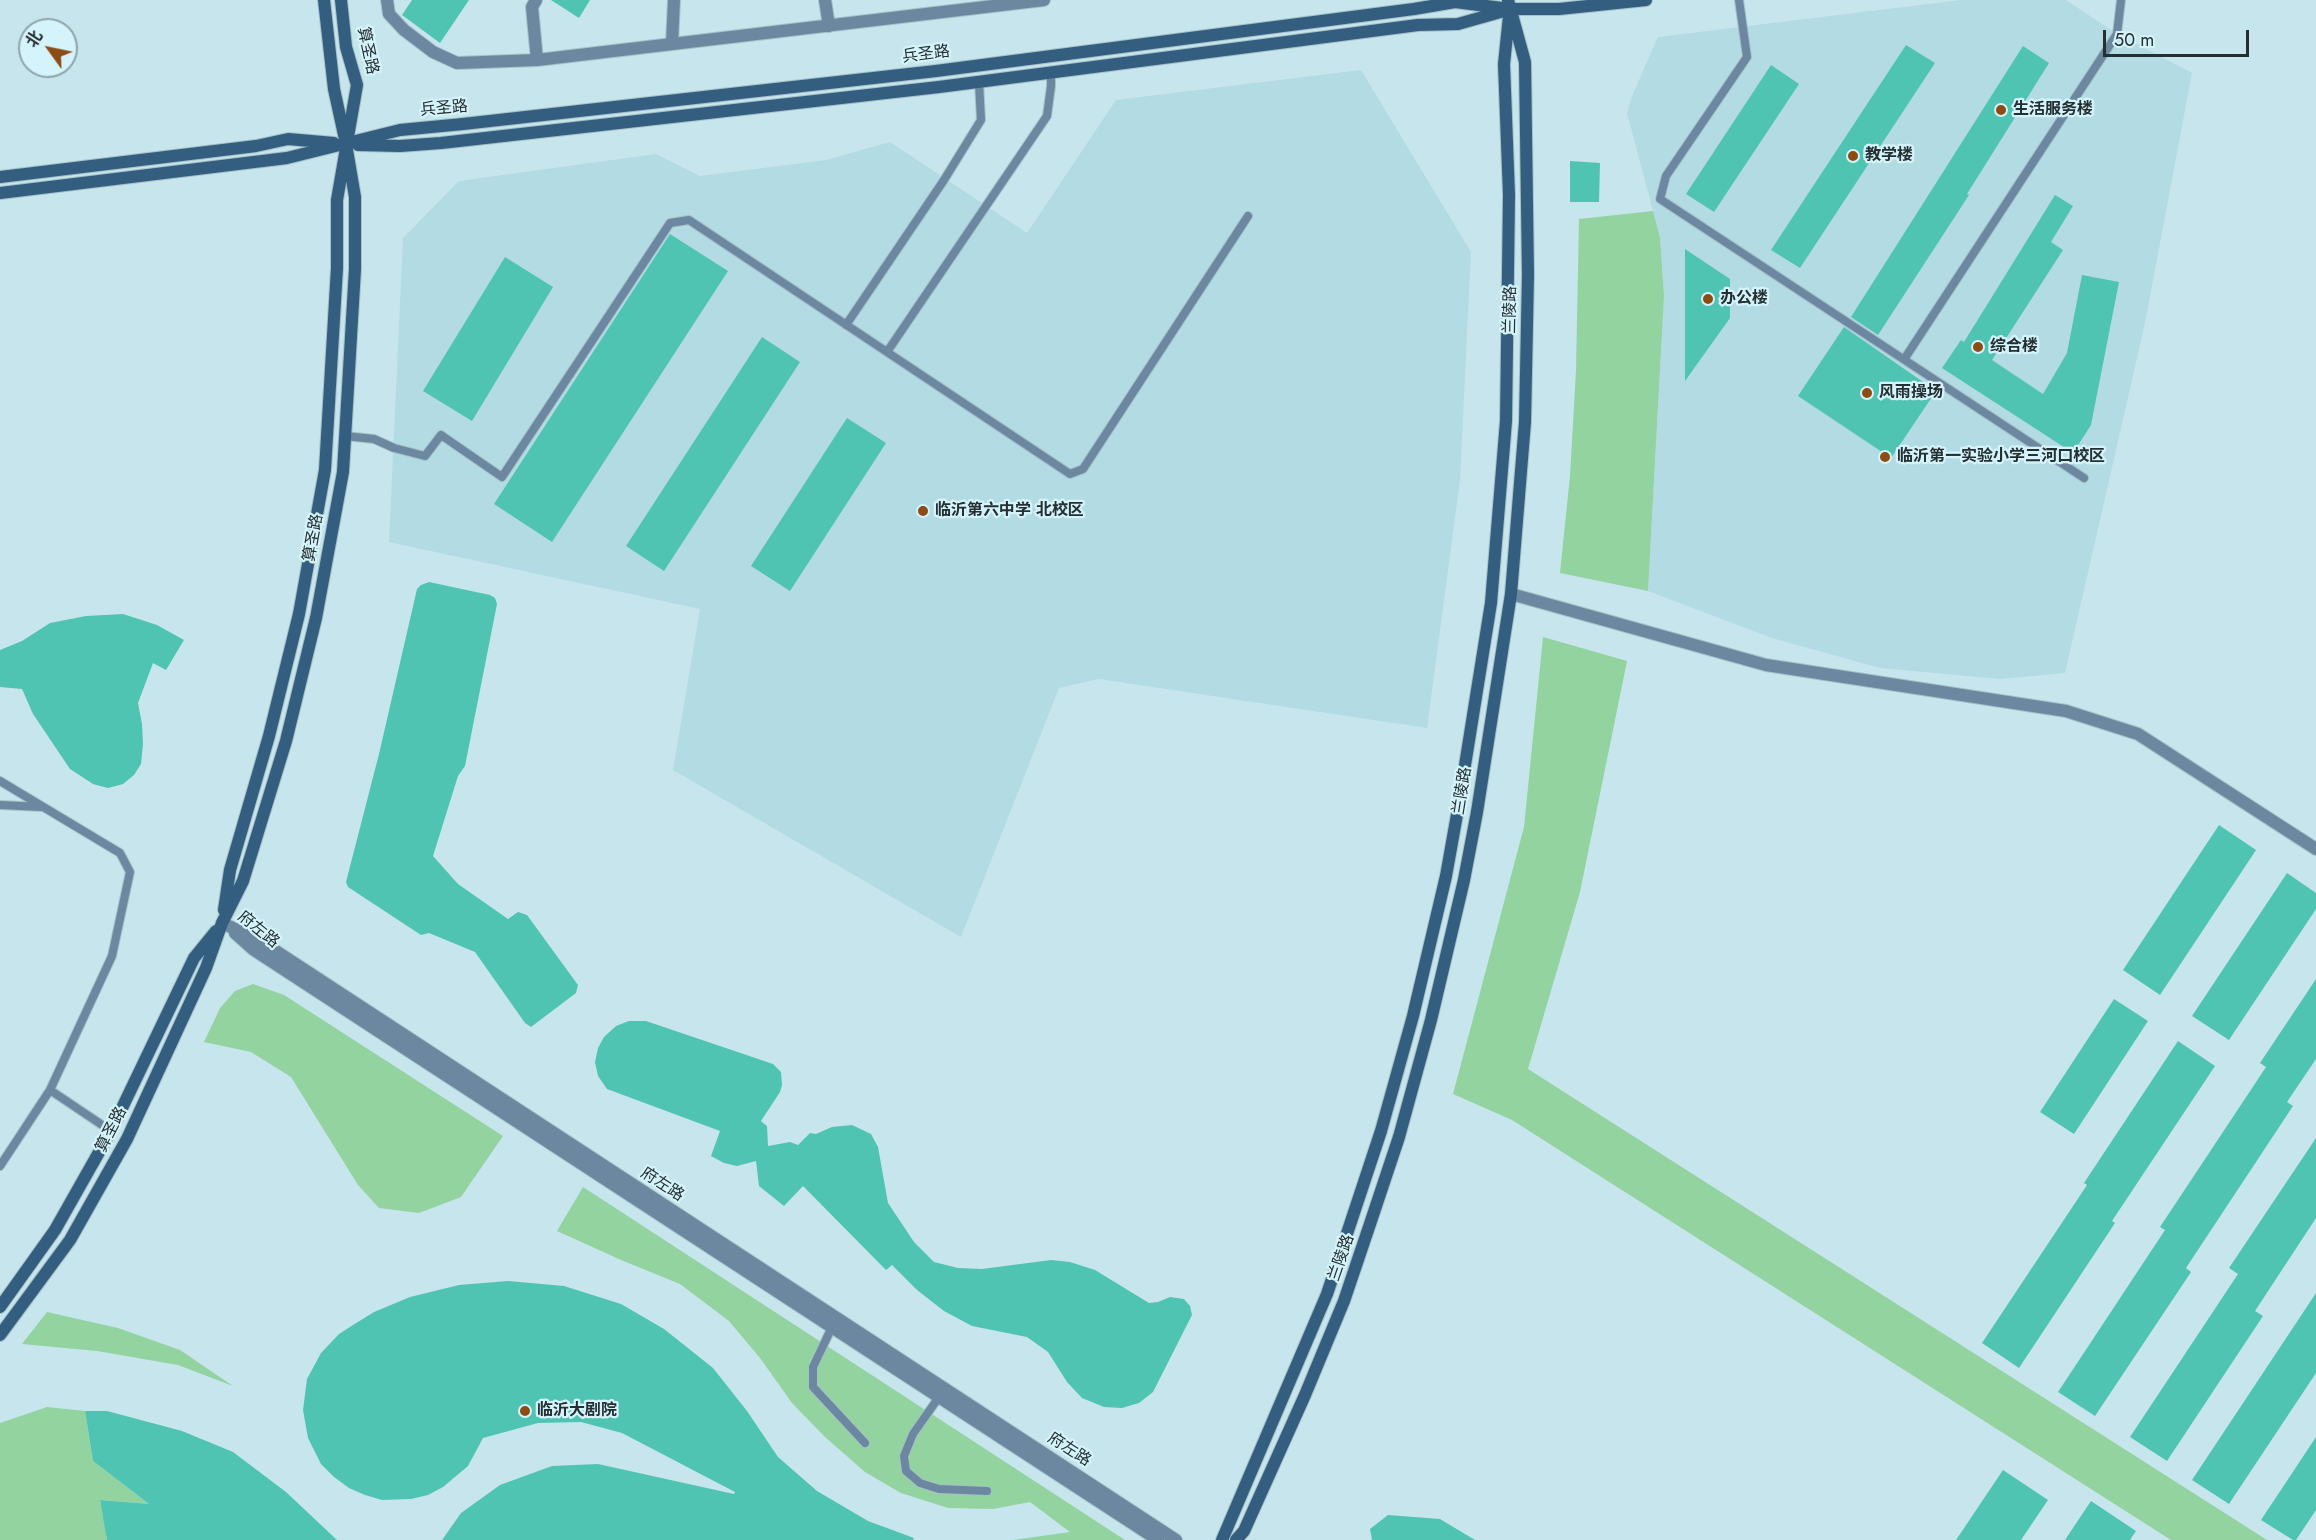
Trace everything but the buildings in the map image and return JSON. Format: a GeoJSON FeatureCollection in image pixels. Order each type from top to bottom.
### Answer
{"type":"FeatureCollection","features":[{"type":"Feature","properties":{"kind":"main road","name":"算圣路"},"geometry":{"type":"LineString","coordinates":[[0,1335],[70,1240],[127,1139],[206,968],[222,923],[243,881],[286,741],[316,618],[343,472],[355,269],[355,197],[334,89],[324,0]]}},
{"type":"Feature","properties":{"kind":"main road","name":"算圣路"},"geometry":{"type":"LineString","coordinates":[[0,1307],[55,1230],[111,1131],[194,958],[222,923],[230,870],[269,736],[299,614],[325,470],[337,268],[337,200],[357,85],[346,47],[341,0]]}},
{"type":"Feature","properties":{"kind":"main road","name":"兵圣路"},"geometry":{"type":"LineString","coordinates":[[0,177],[256,146],[288,139],[400,146],[441,143],[979,82],[1418,25],[1458,24],[1509,3],[1537,0]]}},
{"type":"Feature","properties":{"kind":"main road","name":"兵圣路"},"geometry":{"type":"LineString","coordinates":[[0,193],[286,158],[400,129],[463,124],[936,71],[1455,2],[1509,3],[1559,9],[1646,0]]}},
{"type":"Feature","properties":{"kind":"main road","name":"兰陵路"},"geometry":{"type":"LineString","coordinates":[[1236,1540],[1244,1531],[1344,1301],[1399,1137],[1431,1020],[1464,880],[1511,594],[1525,422],[1528,217],[1525,62],[1509,3]]}},
{"type":"Feature","properties":{"kind":"main road","name":"兰陵路"},"geometry":{"type":"LineString","coordinates":[[1222,1540],[1327,1294],[1381,1131],[1416,1004],[1446,876],[1491,603],[1506,421],[1509,195],[1504,64],[1509,3]]}},
{"type":"Feature","properties":{"kind":"street"},"geometry":{"type":"LineString","coordinates":[[387,0],[389,14],[404,30],[433,52],[457,63],[537,60],[1044,0]]}},
{"type":"Feature","properties":{"kind":"street"},"geometry":{"type":"LineString","coordinates":[[536,0],[532,6],[537,60]]}},
{"type":"Feature","properties":{"kind":"street"},"geometry":{"type":"LineString","coordinates":[[672,44],[674,0]]}},
{"type":"Feature","properties":{"kind":"street"},"geometry":{"type":"LineString","coordinates":[[825,0],[829,26]]}},
{"type":"Feature","properties":{"kind":"street"},"geometry":{"type":"LineString","coordinates":[[940,12],[948,0]]}},
{"type":"Feature","properties":{"kind":"street"},"geometry":{"type":"LineString","coordinates":[[1511,594],[1766,665],[2066,711],[2138,734],[2316,849]]}},
{"type":"Feature","properties":{"kind":"street","name":"府左路"},"geometry":{"type":"LineString","coordinates":[[222,923],[254,950],[1158,1540]]}},
{"type":"Feature","properties":{"kind":"street","name":"府左路"},"geometry":{"type":"LineString","coordinates":[[222,923],[259,940],[1176,1540]]}},
{"type":"Feature","properties":{"kind":"lane"},"geometry":{"type":"LineString","coordinates":[[1739,0],[1747,57],[1666,177],[1660,199],[1905,358],[2084,478]]}},
{"type":"Feature","properties":{"kind":"lane"},"geometry":{"type":"LineString","coordinates":[[1905,358],[2117,34],[2121,0]]}},
{"type":"Feature","properties":{"kind":"lane"},"geometry":{"type":"LineString","coordinates":[[887,352],[1047,116],[1052,86],[1050,72]]}},
{"type":"Feature","properties":{"kind":"lane"},"geometry":{"type":"LineString","coordinates":[[846,325],[944,180],[981,120],[979,82]]}},
{"type":"Feature","properties":{"kind":"lane"},"geometry":{"type":"LineString","coordinates":[[345,436],[374,439],[394,448],[425,456],[441,435],[502,477],[670,223],[689,220],[1070,474],[1083,468],[1248,216]]}},
{"type":"Feature","properties":{"kind":"lane"},"geometry":{"type":"LineString","coordinates":[[0,781],[120,853],[130,872],[111,956],[50,1090],[0,1166]]}},
{"type":"Feature","properties":{"kind":"lane"},"geometry":{"type":"LineString","coordinates":[[0,805],[42,807]]}},
{"type":"Feature","properties":{"kind":"lane"},"geometry":{"type":"LineString","coordinates":[[50,1090],[111,1131]]}},
{"type":"Feature","properties":{"kind":"lane"},"geometry":{"type":"LineString","coordinates":[[832,1327],[813,1367],[813,1388],[865,1443]]}},
{"type":"Feature","properties":{"kind":"lane"},"geometry":{"type":"LineString","coordinates":[[939,1397],[913,1434],[904,1456],[906,1471],[920,1483],[939,1489],[987,1491]]}},
{"type":"Feature","properties":{"kind":"shaded area","name":"临沂第一实验小学三河口校区"},"geometry":{"type":"Polygon","coordinates":[[[1961,0],[2066,0],[2117,34],[2192,73],[2145,323],[2065,673],[2000,679],[1880,668],[1772,638],[1648,591],[1664,296],[1660,237],[1627,113],[1658,37],[1961,0]]]}},
{"type":"Feature","properties":{"kind":"shaded area","name":"临沂第六中学 北校区"},"geometry":{"type":"Polygon","coordinates":[[[1361,70],[1471,252],[1460,480],[1427,728],[1099,679],[1059,688],[961,937],[673,770],[700,609],[389,542],[403,238],[459,181],[656,154],[700,176],[826,160],[890,142],[1027,233],[1116,100],[1361,70]]]}},
{"type":"Feature","properties":{"kind":"green space"},"geometry":{"type":"Polygon","coordinates":[[[1653,211],[1660,237],[1664,296],[1648,591],[1560,573],[1570,476],[1576,370],[1579,219],[1653,211]]]}},
{"type":"Feature","properties":{"kind":"green space"},"geometry":{"type":"Polygon","coordinates":[[[1543,637],[1627,661],[1580,892],[1528,1069],[2267,1540],[2171,1540],[1512,1120],[1453,1094],[1524,827],[1543,637]]]}},
{"type":"Feature","properties":{"kind":"green space"},"geometry":{"type":"Polygon","coordinates":[[[253,984],[284,995],[503,1136],[461,1197],[419,1213],[379,1208],[358,1185],[291,1077],[251,1052],[204,1042],[220,1008],[235,991],[253,984]]]}},
{"type":"Feature","properties":{"kind":"green space"},"geometry":{"type":"Polygon","coordinates":[[[583,1187],[1125,1540],[1013,1540],[1070,1532],[1030,1502],[993,1509],[948,1508],[901,1493],[865,1472],[825,1437],[792,1403],[760,1358],[729,1321],[680,1284],[557,1231],[583,1187]]]}},
{"type":"Feature","properties":{"kind":"green space"},"geometry":{"type":"Polygon","coordinates":[[[47,1312],[118,1328],[180,1350],[233,1386],[178,1365],[97,1351],[22,1344],[47,1312]]]}},
{"type":"Feature","properties":{"kind":"green space"},"geometry":{"type":"Polygon","coordinates":[[[47,1407],[85,1411],[93,1461],[149,1504],[100,1500],[103,1516],[149,1525],[106,1534],[107,1540],[0,1540],[0,1423],[47,1407]]]}},
{"type":"Feature","properties":{"kind":"place","name":"生活服务楼"},"geometry":{"type":"Point","coordinates":[2001,110]}},
{"type":"Feature","properties":{"kind":"place","name":"教学楼"},"geometry":{"type":"Point","coordinates":[1853,156]}},
{"type":"Feature","properties":{"kind":"place","name":"办公楼"},"geometry":{"type":"Point","coordinates":[1708,299]}},
{"type":"Feature","properties":{"kind":"place","name":"综合楼"},"geometry":{"type":"Point","coordinates":[1978,347]}},
{"type":"Feature","properties":{"kind":"place","name":"风雨操场"},"geometry":{"type":"Point","coordinates":[1867,393]}},
{"type":"Feature","properties":{"kind":"place","name":"临沂第一实验小学三河口校区"},"geometry":{"type":"Point","coordinates":[1885,457]}},
{"type":"Feature","properties":{"kind":"place","name":"临沂第六中学 北校区"},"geometry":{"type":"Point","coordinates":[923,511]}},
{"type":"Feature","properties":{"kind":"place","name":"临沂大剧院"},"geometry":{"type":"Point","coordinates":[525,1411]}}]}
